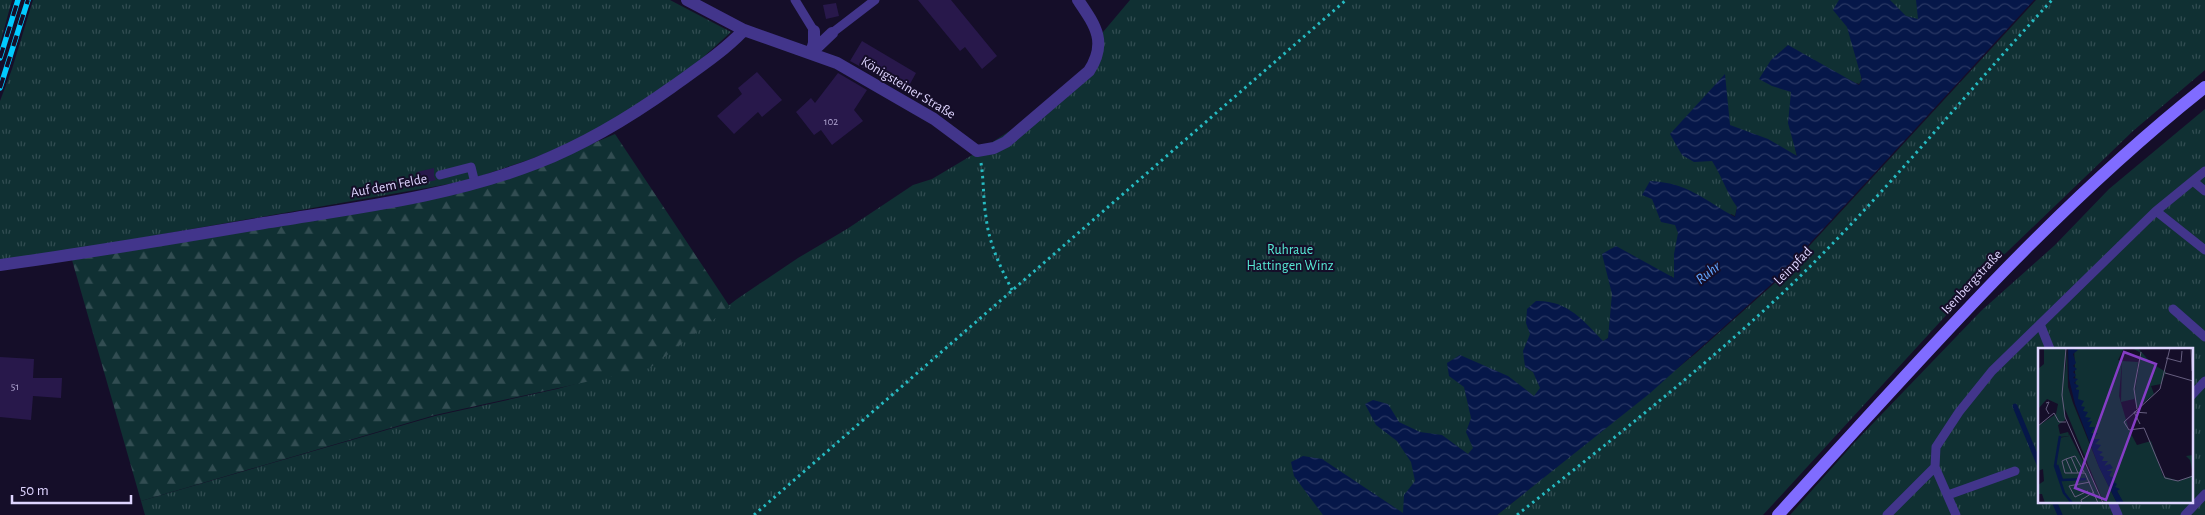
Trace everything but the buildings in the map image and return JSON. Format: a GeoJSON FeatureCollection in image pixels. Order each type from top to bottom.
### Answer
{"type":"FeatureCollection","features":[{"type":"Feature","properties":{"kind":"main road","name":"Isenbergstraße"},"geometry":{"type":"LineString","coordinates":[[1778,515],[2026,248],[2077,197],[2136,144],[2205,87]]}},
{"type":"Feature","properties":{"kind":"street","name":"Königsteiner Straße"},"geometry":{"type":"LineString","coordinates":[[687,0],[744,30],[837,63],[934,118],[977,151],[994,148],[1006,142],[1075,84],[1094,63],[1098,56],[1099,39],[1093,21],[1078,0]]}},
{"type":"Feature","properties":{"kind":"street","name":"Auf dem Felde"},"geometry":{"type":"LineString","coordinates":[[0,265],[72,256],[391,202],[476,183],[537,163],[596,136],[645,106],[691,74],[723,50],[744,30]]}},
{"type":"Feature","properties":{"kind":"street"},"geometry":{"type":"LineString","coordinates":[[811,53],[814,43],[814,31]]}},
{"type":"Feature","properties":{"kind":"street"},"geometry":{"type":"LineString","coordinates":[[811,53],[832,33]]}},
{"type":"Feature","properties":{"kind":"lane"},"geometry":{"type":"LineString","coordinates":[[795,0],[814,31]]}},
{"type":"Feature","properties":{"kind":"lane"},"geometry":{"type":"LineString","coordinates":[[832,33],[876,0]]}},
{"type":"Feature","properties":{"kind":"lane"},"geometry":{"type":"LineString","coordinates":[[440,175],[471,167],[476,183]]}},
{"type":"Feature","properties":{"kind":"lane"},"geometry":{"type":"LineString","coordinates":[[1956,515],[1935,467],[1936,447],[1959,412],[1992,371],[2156,211],[2205,171]]}},
{"type":"Feature","properties":{"kind":"lane"},"geometry":{"type":"LineString","coordinates":[[2193,181],[2205,191]]}},
{"type":"Feature","properties":{"kind":"lane"},"geometry":{"type":"LineString","coordinates":[[2156,211],[2205,250]]}},
{"type":"Feature","properties":{"kind":"lane"},"geometry":{"type":"LineString","coordinates":[[2173,309],[2205,336]]}},
{"type":"Feature","properties":{"kind":"lane"},"geometry":{"type":"LineString","coordinates":[[2040,324],[2050,348]]}},
{"type":"Feature","properties":{"kind":"lane"},"geometry":{"type":"LineString","coordinates":[[2192,395],[2205,381]]}},
{"type":"Feature","properties":{"kind":"lane"},"geometry":{"type":"LineString","coordinates":[[1887,515],[1935,467]]}},
{"type":"Feature","properties":{"kind":"lane"},"geometry":{"type":"LineString","coordinates":[[1948,495],[2015,471]]}},
{"type":"Feature","properties":{"kind":"lane"},"geometry":{"type":"LineString","coordinates":[[2185,515],[2205,494]]}},
{"type":"Feature","properties":{"kind":"lane"},"geometry":{"type":"LineString","coordinates":[[2112,502],[2118,515]]}},
{"type":"Feature","properties":{"kind":"path"},"geometry":{"type":"LineString","coordinates":[[754,515],[1346,0]]}},
{"type":"Feature","properties":{"kind":"path","name":"Leinpfad"},"geometry":{"type":"LineString","coordinates":[[1517,515],[1691,374],[1789,286],[1869,205],[2052,0]]}},
{"type":"Feature","properties":{"kind":"path"},"geometry":{"type":"LineString","coordinates":[[979,158],[985,184],[986,217],[993,251],[1012,290]]}},
{"type":"Feature","properties":{"kind":"green space"},"geometry":{"type":"Polygon","coordinates":[[[0,0],[12,0],[0,44],[0,0]]]}},
{"type":"Feature","properties":{"kind":"green space"},"geometry":{"type":"Polygon","coordinates":[[[33,0],[670,0],[731,32],[689,70],[591,135],[531,159],[466,181],[78,249],[0,260],[0,101],[33,0]]]}},
{"type":"Feature","properties":{"kind":"green space","name":"Ruhraue Hattingen Winz"},"geometry":{"type":"Polygon","coordinates":[[[1130,0],[1933,0],[1918,16],[1919,20],[1861,77],[1862,80],[1859,84],[1856,83],[1795,148],[1797,156],[1790,153],[1737,207],[1735,216],[1731,214],[1675,272],[1675,279],[1671,276],[1579,366],[1404,513],[1399,515],[145,515],[141,501],[435,416],[557,389],[654,362],[737,299],[798,258],[847,229],[913,185],[932,179],[1048,106],[1084,77],[1098,38],[1130,0]]]}},
{"type":"Feature","properties":{"kind":"green space"},"geometry":{"type":"Polygon","coordinates":[[[2036,0],[2205,0],[2205,70],[2133,131],[1983,275],[1763,515],[1497,515],[1695,354],[1777,281],[2036,0]]]}},
{"type":"Feature","properties":{"kind":"green space"},"geometry":{"type":"Polygon","coordinates":[[[2205,109],[2205,515],[1790,515],[1854,443],[1981,311],[2055,245],[2109,189],[2205,109]]]}},
{"type":"Feature","properties":{"kind":"green space"},"geometry":{"type":"Polygon","coordinates":[[[615,134],[730,307],[650,368],[435,415],[141,501],[72,260],[337,215],[542,165],[615,134]]]}},
{"type":"Feature","properties":{"kind":"water","name":"Ruhr"},"geometry":{"type":"Polygon","coordinates":[[[1839,0],[1890,0],[1906,16],[1918,19],[1916,0],[2034,0],[1776,280],[1649,394],[1497,515],[1323,515],[1294,476],[1291,462],[1303,456],[1322,459],[1403,513],[1404,495],[1415,481],[1411,462],[1397,441],[1376,425],[1365,404],[1373,400],[1388,404],[1399,422],[1420,432],[1442,435],[1468,454],[1473,448],[1466,432],[1471,418],[1464,387],[1449,376],[1447,363],[1460,355],[1508,376],[1534,396],[1540,388],[1533,372],[1525,367],[1523,351],[1530,334],[1526,323],[1527,309],[1536,301],[1557,304],[1566,308],[1581,319],[1603,341],[1608,338],[1612,294],[1602,254],[1616,246],[1674,278],[1674,254],[1678,233],[1675,225],[1661,222],[1652,199],[1642,195],[1650,181],[1664,182],[1696,193],[1735,217],[1737,207],[1712,161],[1694,162],[1682,155],[1670,134],[1725,74],[1730,125],[1768,139],[1797,156],[1788,123],[1791,92],[1772,86],[1759,79],[1771,60],[1788,45],[1859,85],[1862,80],[1847,27],[1833,10],[1839,0]]]}},
{"type":"Feature","properties":{"kind":"waterway"},"geometry":{"type":"LineString","coordinates":[[2015,406],[2038,462]]}},
{"type":"Feature","properties":{"kind":"waterway"},"geometry":{"type":"LineString","coordinates":[[2054,502],[2060,515]]}},
{"type":"Feature","properties":{"kind":"railway"},"geometry":{"type":"LineString","coordinates":[[0,58],[18,0]]}},
{"type":"Feature","properties":{"kind":"railway"},"geometry":{"type":"LineString","coordinates":[[0,88],[28,0]]}}]}
